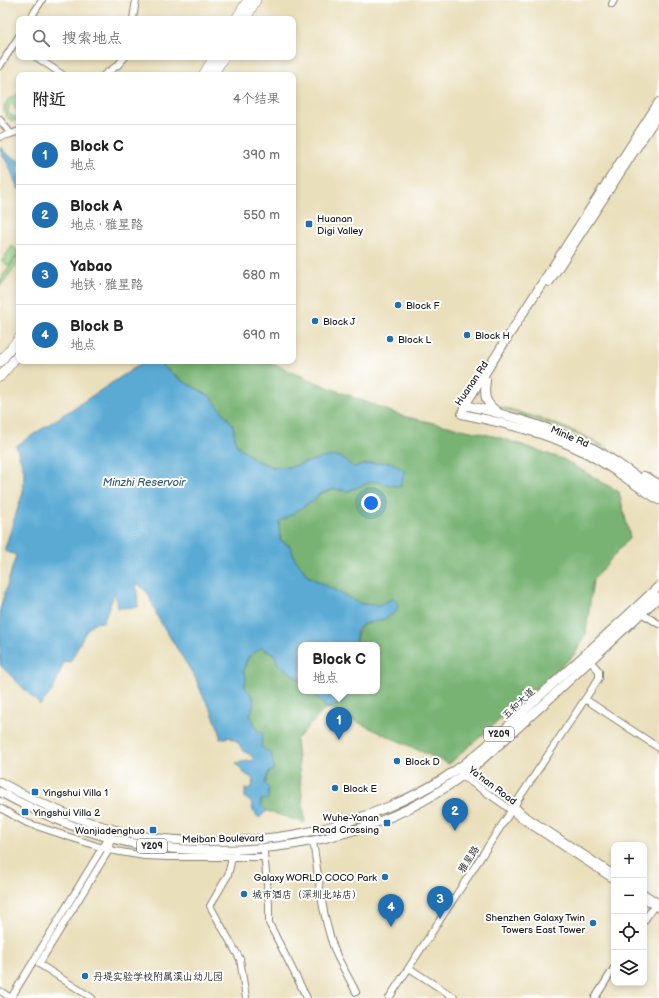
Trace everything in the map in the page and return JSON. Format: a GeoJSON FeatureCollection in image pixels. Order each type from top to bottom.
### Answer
{"type":"FeatureCollection","features":[{"type":"Feature","properties":{"kind":"highway"},"geometry":{"type":"LineString","coordinates":[[238,16],[248,0]]}},
{"type":"Feature","properties":{"kind":"highway"},"geometry":{"type":"LineString","coordinates":[[248,16],[256,0]]}},
{"type":"Feature","properties":{"kind":"highway"},"geometry":{"type":"LineString","coordinates":[[205,72],[212,60]]}},
{"type":"Feature","properties":{"kind":"highway"},"geometry":{"type":"LineString","coordinates":[[215,72],[222,60]]}},
{"type":"Feature","properties":{"kind":"highway"},"geometry":{"type":"LineString","coordinates":[[0,362],[16,342]]}},
{"type":"Feature","properties":{"kind":"highway"},"geometry":{"type":"LineString","coordinates":[[0,377],[16,358]]}},
{"type":"Feature","properties":{"kind":"main road","name":"Huanan Rd"},"geometry":{"type":"LineString","coordinates":[[462,414],[524,310],[659,102]]}},
{"type":"Feature","properties":{"kind":"main road","name":"Huanan Rd"},"geometry":{"type":"LineString","coordinates":[[467,406],[486,380],[659,113]]}},
{"type":"Feature","properties":{"kind":"main road"},"geometry":{"type":"LineString","coordinates":[[486,380],[484,392],[486,401],[492,408],[502,415]]}},
{"type":"Feature","properties":{"kind":"main road","name":"Minle Rd"},"geometry":{"type":"LineString","coordinates":[[467,406],[502,415],[560,434],[596,450],[659,492]]}},
{"type":"Feature","properties":{"kind":"main road","name":"Minle Rd"},"geometry":{"type":"LineString","coordinates":[[462,414],[521,429],[568,445],[601,462],[659,500]]}},
{"type":"Feature","properties":{"kind":"main road"},"geometry":{"type":"LineString","coordinates":[[596,450],[616,456],[659,484]]}},
{"type":"Feature","properties":{"kind":"main road","name":"五和大道"},"geometry":{"type":"LineString","coordinates":[[307,833],[352,820],[386,807],[463,772],[505,729],[659,586]]}},
{"type":"Feature","properties":{"kind":"main road","name":"五和大道"},"geometry":{"type":"LineString","coordinates":[[313,841],[377,822],[428,798],[510,735],[659,597]]}},
{"type":"Feature","properties":{"kind":"main road","name":"Meiban Boulevard"},"geometry":{"type":"LineString","coordinates":[[0,782],[58,811],[87,822],[142,836],[174,840],[200,841],[256,840],[307,833]]}},
{"type":"Feature","properties":{"kind":"main road","name":"Meiban Boulevard"},"geometry":{"type":"LineString","coordinates":[[0,792],[35,810],[82,829],[110,838],[142,845],[172,849],[227,850],[264,848],[313,841]]}},
{"type":"Feature","properties":{"kind":"street"},"geometry":{"type":"LineString","coordinates":[[32,16],[42,0]]}},
{"type":"Feature","properties":{"kind":"street"},"geometry":{"type":"LineString","coordinates":[[134,16],[136,0]]}},
{"type":"Feature","properties":{"kind":"street"},"geometry":{"type":"LineString","coordinates":[[0,66],[16,46]]}},
{"type":"Feature","properties":{"kind":"street"},"geometry":{"type":"LineString","coordinates":[[40,60],[58,72]]}},
{"type":"Feature","properties":{"kind":"street"},"geometry":{"type":"LineString","coordinates":[[108,72],[122,60]]}},
{"type":"Feature","properties":{"kind":"street"},"geometry":{"type":"LineString","coordinates":[[0,120],[11,134]]}},
{"type":"Feature","properties":{"kind":"street"},"geometry":{"type":"LineString","coordinates":[[0,137],[16,132]]}},
{"type":"Feature","properties":{"kind":"street"},"geometry":{"type":"LineString","coordinates":[[642,613],[659,624]]}},
{"type":"Feature","properties":{"kind":"street","name":"雅星路"},"geometry":{"type":"LineString","coordinates":[[389,998],[600,676],[599,671],[590,661]]}},
{"type":"Feature","properties":{"kind":"street"},"geometry":{"type":"LineString","coordinates":[[585,699],[659,748]]}},
{"type":"Feature","properties":{"kind":"street","name":"Ya'nan Road"},"geometry":{"type":"LineString","coordinates":[[463,772],[503,804],[523,814],[611,872]]}},
{"type":"Feature","properties":{"kind":"street"},"geometry":{"type":"LineString","coordinates":[[0,808],[27,823],[109,850],[144,856],[232,858],[264,857]]}},
{"type":"Feature","properties":{"kind":"street","name":"Ya'nan Road"},"geometry":{"type":"LineString","coordinates":[[513,808],[520,818],[611,878]]}},
{"type":"Feature","properties":{"kind":"street"},"geometry":{"type":"LineString","coordinates":[[92,998],[39,964],[109,850],[112,829]]}},
{"type":"Feature","properties":{"kind":"street"},"geometry":{"type":"LineString","coordinates":[[0,991],[11,998],[102,848],[110,838]]}},
{"type":"Feature","properties":{"kind":"street"},"geometry":{"type":"LineString","coordinates":[[313,841],[324,909],[330,934],[337,956],[356,992]]}},
{"type":"Feature","properties":{"kind":"street"},"geometry":{"type":"LineString","coordinates":[[264,848],[269,903],[269,923],[307,998]]}},
{"type":"Feature","properties":{"kind":"street"},"geometry":{"type":"LineString","coordinates":[[232,858],[228,876],[210,906],[240,959],[246,998]]}},
{"type":"Feature","properties":{"kind":"street"},"geometry":{"type":"LineString","coordinates":[[647,896],[657,906]]}},
{"type":"Feature","properties":{"kind":"street"},"geometry":{"type":"LineString","coordinates":[[647,901],[657,906]]}},
{"type":"Feature","properties":{"kind":"street"},"geometry":{"type":"LineString","coordinates":[[647,918],[657,906]]}},
{"type":"Feature","properties":{"kind":"street"},"geometry":{"type":"LineString","coordinates":[[409,968],[455,998]]}},
{"type":"Feature","properties":{"kind":"street"},"geometry":{"type":"LineString","coordinates":[[595,998],[611,973]]}},
{"type":"Feature","properties":{"kind":"green space"},"geometry":{"type":"Polygon","coordinates":[[[16,95],[16,109],[12,103],[8,108],[8,111],[10,115],[16,117],[16,121],[11,120],[4,112],[5,105],[16,95]]]}},
{"type":"Feature","properties":{"kind":"green space"},"geometry":{"type":"Polygon","coordinates":[[[12,246],[16,249],[16,256],[9,266],[2,261],[12,246]]]}},
{"type":"Feature","properties":{"kind":"green space"},"geometry":{"type":"Polygon","coordinates":[[[16,258],[16,266],[0,286],[0,280],[16,258]]]}},
{"type":"Feature","properties":{"kind":"green space"},"geometry":{"type":"Polygon","coordinates":[[[160,364],[274,364],[402,416],[498,437],[563,459],[619,492],[630,537],[593,580],[586,633],[575,654],[449,764],[326,708],[341,704],[349,694],[380,694],[380,642],[356,642],[358,632],[363,625],[385,619],[393,599],[378,605],[361,604],[308,576],[295,559],[290,546],[280,540],[279,522],[313,501],[319,494],[335,489],[348,491],[373,481],[400,487],[372,463],[354,467],[321,458],[291,467],[272,467],[255,460],[236,444],[233,425],[210,396],[181,380],[160,364]]]}},
{"type":"Feature","properties":{"kind":"green space"},"geometry":{"type":"Polygon","coordinates":[[[499,406],[547,421],[578,433],[607,448],[621,458],[577,434],[498,408],[499,406]]]}},
{"type":"Feature","properties":{"kind":"green space"},"geometry":{"type":"Polygon","coordinates":[[[261,648],[273,653],[278,664],[298,679],[298,694],[315,694],[326,708],[296,740],[305,823],[267,811],[261,805],[261,800],[268,798],[265,784],[268,773],[258,731],[250,715],[254,700],[245,688],[246,676],[243,671],[248,657],[261,648]]]}},
{"type":"Feature","properties":{"kind":"water"},"geometry":{"type":"Polygon","coordinates":[[[0,147],[7,154],[16,159],[16,185],[8,164],[0,147]]]}},
{"type":"Feature","properties":{"kind":"water","name":"Minzhi Reservoir"},"geometry":{"type":"Polygon","coordinates":[[[140,364],[160,364],[181,380],[210,396],[233,425],[236,444],[255,460],[272,467],[291,467],[321,458],[339,456],[354,467],[372,463],[391,462],[405,471],[400,487],[373,481],[348,491],[334,489],[319,494],[313,501],[279,522],[280,540],[290,546],[295,559],[308,576],[361,604],[378,605],[393,599],[398,604],[396,612],[385,619],[363,624],[357,630],[355,642],[298,642],[298,679],[278,664],[273,653],[261,648],[248,657],[243,671],[246,676],[245,688],[254,700],[250,715],[258,731],[263,733],[261,747],[271,753],[274,769],[268,773],[265,784],[269,788],[268,799],[261,800],[261,805],[267,811],[259,818],[253,811],[251,802],[245,798],[245,789],[252,788],[253,779],[244,773],[236,763],[254,760],[251,755],[243,751],[238,742],[229,737],[220,739],[220,732],[196,679],[158,618],[148,593],[136,582],[138,607],[118,608],[115,592],[103,622],[93,623],[85,633],[70,662],[64,661],[53,690],[40,705],[0,665],[0,609],[16,555],[4,551],[23,492],[24,471],[16,446],[140,364]]]}},
{"type":"Feature","properties":{"kind":"water"},"geometry":{"type":"Polygon","coordinates":[[[315,694],[349,694],[341,704],[326,708],[315,694]]]}},
{"type":"Feature","properties":{"kind":"place","name":"Huanan Digi Valley"},"geometry":{"type":"Point","coordinates":[309,224]}},
{"type":"Feature","properties":{"kind":"place","name":"Block F"},"geometry":{"type":"Point","coordinates":[398,305]}},
{"type":"Feature","properties":{"kind":"place","name":"Block J"},"geometry":{"type":"Point","coordinates":[315,321]}},
{"type":"Feature","properties":{"kind":"place","name":"Block H"},"geometry":{"type":"Point","coordinates":[467,335]}},
{"type":"Feature","properties":{"kind":"place","name":"Block L"},"geometry":{"type":"Point","coordinates":[390,339]}},
{"type":"Feature","properties":{"kind":"place","name":"Block C"},"geometry":{"type":"Point","coordinates":[339,740]}},
{"type":"Feature","properties":{"kind":"place","name":"Block D"},"geometry":{"type":"Point","coordinates":[397,761]}},
{"type":"Feature","properties":{"kind":"place","name":"Block E"},"geometry":{"type":"Point","coordinates":[335,788]}},
{"type":"Feature","properties":{"kind":"place","name":"Yingshui Villa 1"},"geometry":{"type":"Point","coordinates":[35,792]}},
{"type":"Feature","properties":{"kind":"place","name":"Yingshui Villa 2"},"geometry":{"type":"Point","coordinates":[25,812]}},
{"type":"Feature","properties":{"kind":"place","name":"Wuhe-Yanan Road Crossing"},"geometry":{"type":"Point","coordinates":[387,823]}},
{"type":"Feature","properties":{"kind":"place","name":"Wanjiadenghuo"},"geometry":{"type":"Point","coordinates":[153,830]}},
{"type":"Feature","properties":{"kind":"place","name":"Block A"},"geometry":{"type":"Point","coordinates":[455,831]}},
{"type":"Feature","properties":{"kind":"place","name":"Galaxy WORLD COCO Park"},"geometry":{"type":"Point","coordinates":[385,877]}},
{"type":"Feature","properties":{"kind":"place","name":"城市酒店（深圳北站店）"},"geometry":{"type":"Point","coordinates":[244,894]}},
{"type":"Feature","properties":{"kind":"place","name":"Yabao"},"geometry":{"type":"Point","coordinates":[440,919]}},
{"type":"Feature","properties":{"kind":"place","name":"Shenzhen Galaxy Twin Towers East Tower"},"geometry":{"type":"Point","coordinates":[593,923]}},
{"type":"Feature","properties":{"kind":"place","name":"Block B"},"geometry":{"type":"Point","coordinates":[391,927]}},
{"type":"Feature","properties":{"kind":"place","name":"丹堤实验学校附属溪山幼儿园"},"geometry":{"type":"Point","coordinates":[85,976]}}]}
